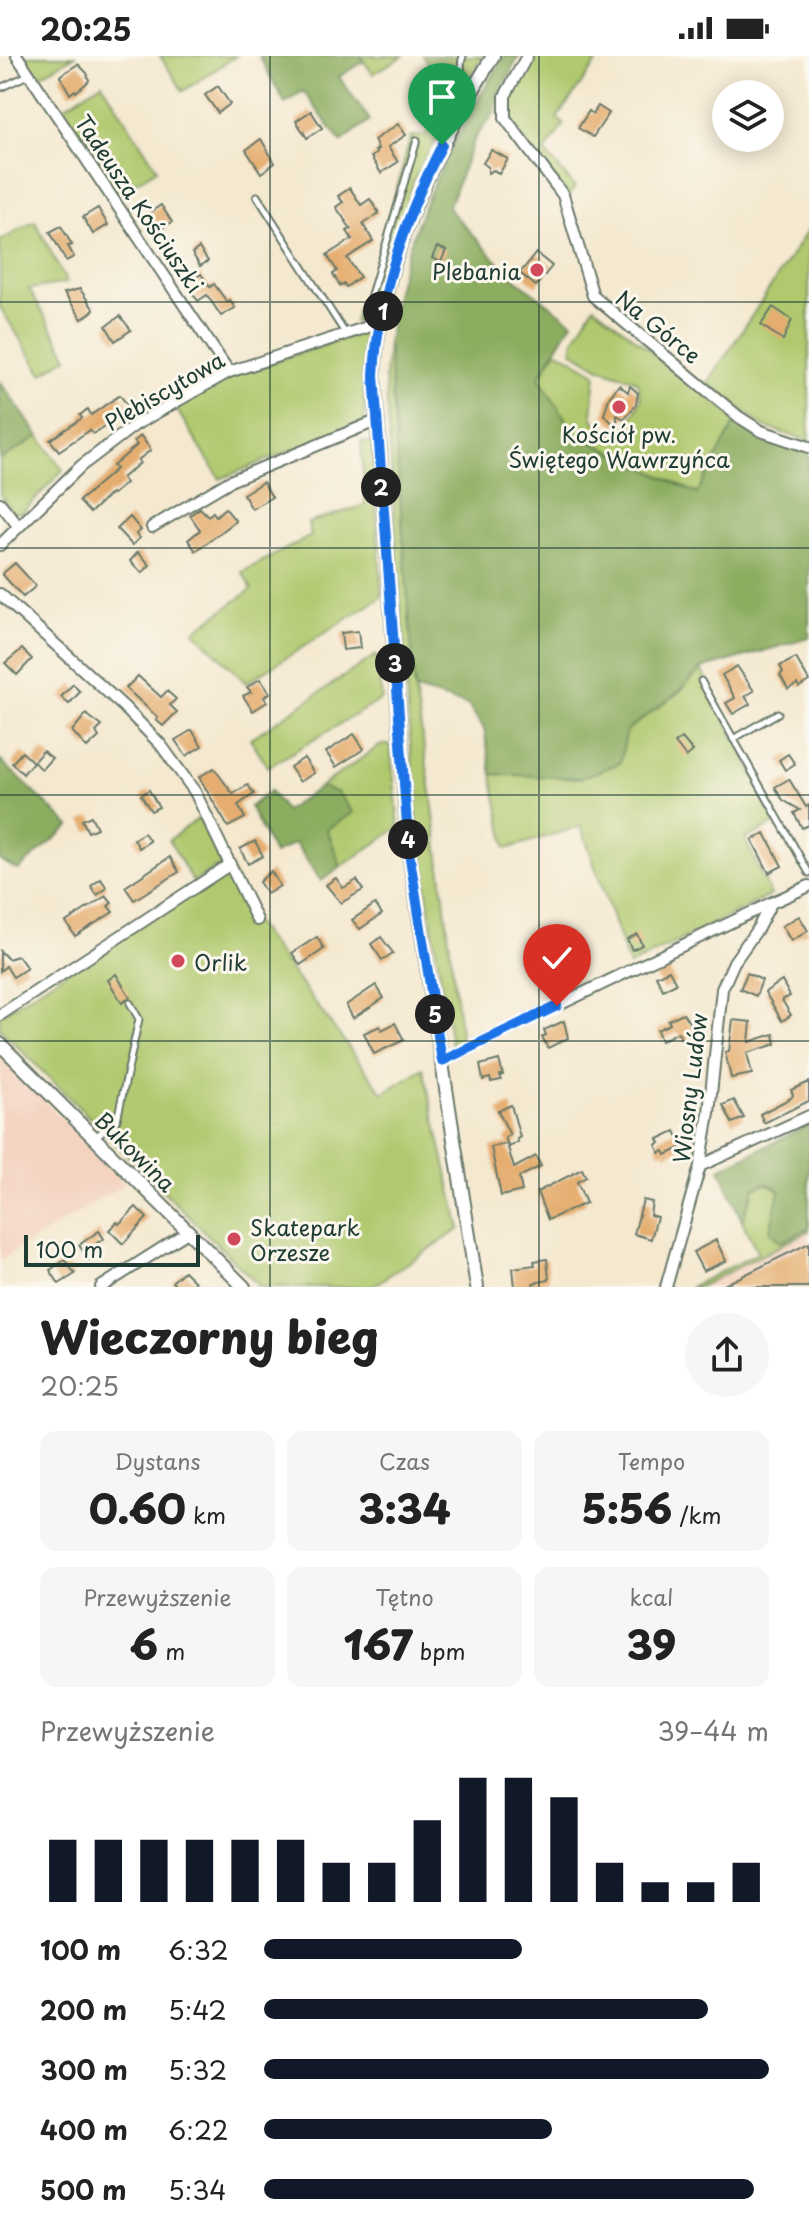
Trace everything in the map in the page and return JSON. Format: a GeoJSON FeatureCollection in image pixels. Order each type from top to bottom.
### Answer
{"type":"FeatureCollection","features":[{"type":"Feature","properties":{"kind":"street","name":"Tadeusza Kościuszki"},"geometry":{"type":"LineString","coordinates":[[17,56],[229,372]]}},
{"type":"Feature","properties":{"kind":"street"},"geometry":{"type":"LineString","coordinates":[[477,1287],[409,852],[374,375],[380,323],[397,255],[416,201],[432,165],[493,56]]}},
{"type":"Feature","properties":{"kind":"street","name":"Na Górce"},"geometry":{"type":"LineString","coordinates":[[527,56],[505,96],[505,118],[563,195],[593,296],[739,417],[761,431],[809,447]]}},
{"type":"Feature","properties":{"kind":"street","name":"Plebiscytowa"},"geometry":{"type":"LineString","coordinates":[[0,545],[81,466],[135,425],[229,372],[380,323]]}},
{"type":"Feature","properties":{"kind":"street"},"geometry":{"type":"LineString","coordinates":[[152,527],[230,481],[376,421]]}},
{"type":"Feature","properties":{"kind":"street"},"geometry":{"type":"LineString","coordinates":[[0,503],[19,527]]}},
{"type":"Feature","properties":{"kind":"street"},"geometry":{"type":"LineString","coordinates":[[0,594],[124,707],[161,745],[195,792],[257,920]]}},
{"type":"Feature","properties":{"kind":"street"},"geometry":{"type":"LineString","coordinates":[[0,1015],[229,865]]}},
{"type":"Feature","properties":{"kind":"street"},"geometry":{"type":"LineString","coordinates":[[442,1061],[809,886]]}},
{"type":"Feature","properties":{"kind":"street","name":"Wiosny Ludów"},"geometry":{"type":"LineString","coordinates":[[666,1287],[700,1166],[722,989],[734,962],[771,903]]}},
{"type":"Feature","properties":{"kind":"street","name":"Bukowina"},"geometry":{"type":"LineString","coordinates":[[0,1044],[244,1287]]}},
{"type":"Feature","properties":{"kind":"street"},"geometry":{"type":"LineString","coordinates":[[700,1166],[809,1116]]}},
{"type":"Feature","properties":{"kind":"street"},"geometry":{"type":"LineString","coordinates":[[101,1287],[189,1231]]}},
{"type":"Feature","properties":{"kind":"lane"},"geometry":{"type":"LineString","coordinates":[[463,56],[463,78],[472,91]]}},
{"type":"Feature","properties":{"kind":"lane"},"geometry":{"type":"LineString","coordinates":[[0,88],[29,74]]}},
{"type":"Feature","properties":{"kind":"lane"},"geometry":{"type":"LineString","coordinates":[[366,327],[371,295],[417,140]]}},
{"type":"Feature","properties":{"kind":"lane"},"geometry":{"type":"LineString","coordinates":[[257,196],[345,333]]}},
{"type":"Feature","properties":{"kind":"lane"},"geometry":{"type":"LineString","coordinates":[[701,681],[809,873]]}},
{"type":"Feature","properties":{"kind":"lane"},"geometry":{"type":"LineString","coordinates":[[733,739],[778,713]]}},
{"type":"Feature","properties":{"kind":"lane"},"geometry":{"type":"LineString","coordinates":[[95,1138],[117,1120],[139,1019],[130,1003]]}},
{"type":"Feature","properties":{"kind":"shaded area"},"geometry":{"type":"Polygon","coordinates":[[[0,1056],[125,1184],[0,1260],[0,1056]]]}},
{"type":"Feature","properties":{"kind":"shaded area"},"geometry":{"type":"Polygon","coordinates":[[[809,1228],[809,1287],[690,1287],[809,1228]]]}},
{"type":"Feature","properties":{"kind":"green space"},"geometry":{"type":"Polygon","coordinates":[[[23,56],[74,56],[38,77],[23,56]]]}},
{"type":"Feature","properties":{"kind":"green space"},"geometry":{"type":"Polygon","coordinates":[[[160,56],[236,56],[183,91],[160,56]]]}},
{"type":"Feature","properties":{"kind":"green space"},"geometry":{"type":"Polygon","coordinates":[[[259,56],[360,56],[364,61],[339,77],[370,120],[341,142],[303,91],[285,103],[259,56]]]}},
{"type":"Feature","properties":{"kind":"green space"},"geometry":{"type":"Polygon","coordinates":[[[360,56],[403,56],[373,74],[360,56]]]}},
{"type":"Feature","properties":{"kind":"green space"},"geometry":{"type":"Polygon","coordinates":[[[423,56],[482,56],[414,180],[371,316],[354,322],[366,285],[375,269],[411,136],[425,136],[450,92],[423,56]]]}},
{"type":"Feature","properties":{"kind":"green space"},"geometry":{"type":"Polygon","coordinates":[[[504,56],[519,56],[500,92],[495,112],[475,138],[448,208],[509,274],[572,322],[539,378],[575,434],[697,494],[737,419],[809,453],[809,638],[701,669],[679,692],[627,730],[620,763],[581,778],[492,774],[484,729],[468,705],[415,690],[388,342],[404,264],[430,193],[464,124],[504,56]]]}},
{"type":"Feature","properties":{"kind":"green space"},"geometry":{"type":"Polygon","coordinates":[[[533,56],[601,56],[557,118],[564,124],[545,152],[575,187],[568,197],[527,143],[510,114],[514,92],[533,56]]]}},
{"type":"Feature","properties":{"kind":"green space"},"geometry":{"type":"Polygon","coordinates":[[[102,83],[157,169],[118,193],[61,109],[102,83]]]}},
{"type":"Feature","properties":{"kind":"green space"},"geometry":{"type":"Polygon","coordinates":[[[35,221],[67,283],[29,289],[68,357],[42,374],[0,307],[0,241],[35,221]]]}},
{"type":"Feature","properties":{"kind":"green space"},"geometry":{"type":"Polygon","coordinates":[[[809,228],[809,441],[764,427],[708,383],[809,228]]]}},
{"type":"Feature","properties":{"kind":"green space"},"geometry":{"type":"Polygon","coordinates":[[[594,306],[737,419],[698,494],[575,434],[539,378],[557,350],[596,373],[594,421],[621,439],[641,399],[637,381],[600,368],[572,351],[574,340],[594,306]]]}},
{"type":"Feature","properties":{"kind":"green space"},"geometry":{"type":"Polygon","coordinates":[[[360,333],[366,336],[364,421],[220,479],[175,407],[231,376],[360,333]]]}},
{"type":"Feature","properties":{"kind":"green space"},"geometry":{"type":"Polygon","coordinates":[[[388,342],[415,690],[432,799],[462,1047],[451,1044],[419,843],[385,376],[388,342]]]}},
{"type":"Feature","properties":{"kind":"green space"},"geometry":{"type":"Polygon","coordinates":[[[0,382],[39,436],[0,460],[0,382]]]}},
{"type":"Feature","properties":{"kind":"green space"},"geometry":{"type":"Polygon","coordinates":[[[39,436],[63,470],[23,512],[14,513],[0,495],[0,460],[39,436]]]}},
{"type":"Feature","properties":{"kind":"green space"},"geometry":{"type":"Polygon","coordinates":[[[361,441],[372,443],[382,597],[246,683],[194,631],[252,589],[242,572],[311,536],[308,523],[365,505],[361,441]]]}},
{"type":"Feature","properties":{"kind":"green space"},"geometry":{"type":"Polygon","coordinates":[[[376,655],[382,699],[268,767],[250,739],[376,655]]]}},
{"type":"Feature","properties":{"kind":"green space"},"geometry":{"type":"Polygon","coordinates":[[[701,669],[777,823],[745,839],[771,895],[629,966],[581,826],[506,849],[492,774],[581,778],[627,730],[679,692],[701,669]]]}},
{"type":"Feature","properties":{"kind":"green space"},"geometry":{"type":"Polygon","coordinates":[[[381,745],[390,745],[399,827],[341,867],[327,829],[353,812],[337,792],[320,787],[381,745]]]}},
{"type":"Feature","properties":{"kind":"green space"},"geometry":{"type":"Polygon","coordinates":[[[0,760],[70,826],[18,870],[0,860],[0,760]]]}},
{"type":"Feature","properties":{"kind":"green space"},"geometry":{"type":"Polygon","coordinates":[[[320,787],[337,792],[353,813],[327,829],[341,867],[321,881],[295,843],[274,854],[250,807],[270,791],[285,811],[320,787]]]}},
{"type":"Feature","properties":{"kind":"green space"},"geometry":{"type":"Polygon","coordinates":[[[199,818],[222,864],[193,882],[169,840],[199,818]]]}},
{"type":"Feature","properties":{"kind":"green space"},"geometry":{"type":"Polygon","coordinates":[[[229,865],[255,923],[383,1093],[423,1068],[460,1229],[371,1287],[260,1287],[0,1029],[0,1015],[229,865]]]}},
{"type":"Feature","properties":{"kind":"green space"},"geometry":{"type":"Polygon","coordinates":[[[809,1125],[809,1228],[781,1242],[770,1232],[779,1190],[766,1183],[754,1188],[742,1221],[720,1169],[809,1125]]]}},
{"type":"Feature","properties":{"kind":"green space"},"geometry":{"type":"Polygon","coordinates":[[[766,1183],[780,1190],[781,1241],[809,1228],[809,1231],[699,1287],[690,1287],[758,1253],[742,1221],[754,1188],[766,1183]]]}},
{"type":"Feature","properties":{"kind":"building"},"geometry":{"type":"Polygon","coordinates":[[[78,64],[87,73],[89,81],[70,94],[60,76],[78,64]]]}},
{"type":"Feature","properties":{"kind":"building"},"geometry":{"type":"Polygon","coordinates":[[[218,86],[230,104],[218,113],[205,95],[218,86]]]}},
{"type":"Feature","properties":{"kind":"building"},"geometry":{"type":"Polygon","coordinates":[[[598,106],[609,113],[593,137],[578,128],[589,111],[593,114],[598,106]]]}},
{"type":"Feature","properties":{"kind":"building"},"geometry":{"type":"Polygon","coordinates":[[[311,111],[322,128],[307,138],[296,121],[311,111]]]}},
{"type":"Feature","properties":{"kind":"building"},"geometry":{"type":"Polygon","coordinates":[[[398,124],[406,135],[388,147],[398,162],[381,173],[371,157],[378,149],[374,140],[398,124]]]}},
{"type":"Feature","properties":{"kind":"building"},"geometry":{"type":"Polygon","coordinates":[[[261,139],[275,163],[261,173],[246,150],[261,139]]]}},
{"type":"Feature","properties":{"kind":"building"},"geometry":{"type":"Polygon","coordinates":[[[491,150],[508,159],[499,174],[494,170],[488,173],[488,167],[483,163],[491,150]]]}},
{"type":"Feature","properties":{"kind":"building"},"geometry":{"type":"Polygon","coordinates":[[[350,188],[361,205],[370,199],[379,213],[363,224],[373,241],[347,258],[360,277],[346,287],[344,284],[340,286],[333,274],[337,271],[327,255],[352,239],[347,231],[351,229],[336,207],[343,202],[338,196],[350,188]]]}},
{"type":"Feature","properties":{"kind":"building"},"geometry":{"type":"Polygon","coordinates":[[[161,205],[172,222],[160,230],[148,214],[161,205]]]}},
{"type":"Feature","properties":{"kind":"building"},"geometry":{"type":"Polygon","coordinates":[[[98,208],[108,225],[93,234],[83,217],[98,208]]]}},
{"type":"Feature","properties":{"kind":"building"},"geometry":{"type":"Polygon","coordinates":[[[61,226],[72,245],[68,246],[74,257],[66,261],[50,232],[61,226]]]}},
{"type":"Feature","properties":{"kind":"building"},"geometry":{"type":"Polygon","coordinates":[[[437,247],[446,250],[441,262],[432,258],[437,247]]]}},
{"type":"Feature","properties":{"kind":"building"},"geometry":{"type":"Polygon","coordinates":[[[199,248],[208,261],[200,266],[192,253],[199,248]]]}},
{"type":"Feature","properties":{"kind":"building","name":"Plebania"},"geometry":{"type":"Polygon","coordinates":[[[536,253],[552,266],[536,286],[520,273],[536,253]]]}},
{"type":"Feature","properties":{"kind":"building"},"geometry":{"type":"Polygon","coordinates":[[[201,274],[210,287],[214,284],[235,308],[221,316],[207,295],[198,301],[186,284],[201,274]]]}},
{"type":"Feature","properties":{"kind":"building"},"geometry":{"type":"Polygon","coordinates":[[[80,289],[94,310],[82,319],[64,293],[80,289]]]}},
{"type":"Feature","properties":{"kind":"building"},"geometry":{"type":"Polygon","coordinates":[[[773,307],[792,320],[783,340],[761,325],[773,307]]]}},
{"type":"Feature","properties":{"kind":"building"},"geometry":{"type":"Polygon","coordinates":[[[120,316],[131,330],[115,341],[106,326],[120,316]]]}},
{"type":"Feature","properties":{"kind":"building","name":"Kościół pw. Świętego Wawrzyńca"},"geometry":{"type":"Polygon","coordinates":[[[619,385],[628,392],[630,386],[638,393],[636,405],[624,419],[617,415],[617,427],[604,415],[609,398],[619,385]]]}},
{"type":"Feature","properties":{"kind":"building"},"geometry":{"type":"Polygon","coordinates":[[[120,395],[130,409],[93,434],[90,430],[59,451],[50,440],[82,418],[80,415],[88,409],[91,415],[120,395]]]}},
{"type":"Feature","properties":{"kind":"building"},"geometry":{"type":"Polygon","coordinates":[[[141,436],[151,450],[122,478],[126,483],[90,513],[79,501],[116,469],[113,466],[137,445],[134,441],[141,436]]]}},
{"type":"Feature","properties":{"kind":"building"},"geometry":{"type":"Polygon","coordinates":[[[263,482],[272,497],[252,509],[243,494],[263,482]]]}},
{"type":"Feature","properties":{"kind":"building"},"geometry":{"type":"Polygon","coordinates":[[[200,508],[208,516],[213,512],[216,516],[225,508],[236,521],[196,551],[188,540],[200,530],[190,515],[200,508]]]}},
{"type":"Feature","properties":{"kind":"building"},"geometry":{"type":"Polygon","coordinates":[[[130,517],[141,530],[136,534],[140,538],[132,545],[117,529],[130,517]]]}},
{"type":"Feature","properties":{"kind":"building"},"geometry":{"type":"Polygon","coordinates":[[[138,552],[150,565],[142,573],[130,561],[138,552]]]}},
{"type":"Feature","properties":{"kind":"building"},"geometry":{"type":"Polygon","coordinates":[[[15,563],[36,586],[23,597],[2,574],[15,563]]]}},
{"type":"Feature","properties":{"kind":"building"},"geometry":{"type":"Polygon","coordinates":[[[358,631],[360,648],[343,650],[341,633],[358,631]]]}},
{"type":"Feature","properties":{"kind":"building"},"geometry":{"type":"Polygon","coordinates":[[[22,649],[32,659],[17,675],[5,663],[22,649]]]}},
{"type":"Feature","properties":{"kind":"building"},"geometry":{"type":"Polygon","coordinates":[[[796,658],[809,681],[788,689],[780,675],[783,672],[780,666],[796,658]]]}},
{"type":"Feature","properties":{"kind":"building"},"geometry":{"type":"Polygon","coordinates":[[[737,666],[754,691],[745,696],[750,704],[733,714],[726,703],[735,698],[722,675],[737,666]]]}},
{"type":"Feature","properties":{"kind":"building"},"geometry":{"type":"Polygon","coordinates":[[[138,676],[161,697],[167,691],[176,699],[170,705],[177,712],[163,726],[126,688],[138,676]]]}},
{"type":"Feature","properties":{"kind":"building"},"geometry":{"type":"Polygon","coordinates":[[[260,679],[270,693],[264,697],[267,702],[253,711],[243,696],[251,692],[247,687],[260,679]]]}},
{"type":"Feature","properties":{"kind":"building"},"geometry":{"type":"Polygon","coordinates":[[[73,684],[80,692],[69,704],[61,697],[73,684]]]}},
{"type":"Feature","properties":{"kind":"building"},"geometry":{"type":"Polygon","coordinates":[[[86,714],[102,726],[96,732],[99,737],[87,748],[72,731],[86,714]]]}},
{"type":"Feature","properties":{"kind":"building"},"geometry":{"type":"Polygon","coordinates":[[[192,730],[202,746],[186,756],[175,740],[192,730]]]}},
{"type":"Feature","properties":{"kind":"building"},"geometry":{"type":"Polygon","coordinates":[[[354,734],[364,749],[336,767],[326,752],[354,734]]]}},
{"type":"Feature","properties":{"kind":"building"},"geometry":{"type":"Polygon","coordinates":[[[682,738],[693,751],[686,757],[675,743],[682,738]]]}},
{"type":"Feature","properties":{"kind":"building"},"geometry":{"type":"Polygon","coordinates":[[[43,751],[52,758],[42,769],[33,762],[43,751]]]}},
{"type":"Feature","properties":{"kind":"building"},"geometry":{"type":"Polygon","coordinates":[[[22,752],[33,762],[23,774],[12,763],[22,752]]]}},
{"type":"Feature","properties":{"kind":"building"},"geometry":{"type":"Polygon","coordinates":[[[788,754],[795,764],[785,770],[779,760],[788,754]]]}},
{"type":"Feature","properties":{"kind":"building"},"geometry":{"type":"Polygon","coordinates":[[[304,758],[314,773],[300,782],[290,767],[304,758]]]}},
{"type":"Feature","properties":{"kind":"building"},"geometry":{"type":"Polygon","coordinates":[[[214,768],[233,794],[248,785],[254,794],[238,805],[245,818],[228,827],[199,777],[214,768]]]}},
{"type":"Feature","properties":{"kind":"building"},"geometry":{"type":"Polygon","coordinates":[[[789,779],[806,807],[809,805],[809,825],[802,828],[794,813],[800,810],[783,800],[775,787],[789,779]]]}},
{"type":"Feature","properties":{"kind":"building"},"geometry":{"type":"Polygon","coordinates":[[[149,790],[159,807],[151,811],[141,795],[149,790]]]}},
{"type":"Feature","properties":{"kind":"building"},"geometry":{"type":"Polygon","coordinates":[[[91,816],[97,828],[88,832],[82,820],[91,816]]]}},
{"type":"Feature","properties":{"kind":"building"},"geometry":{"type":"Polygon","coordinates":[[[144,833],[150,841],[139,848],[134,839],[144,833]]]}},
{"type":"Feature","properties":{"kind":"building"},"geometry":{"type":"Polygon","coordinates":[[[765,833],[782,866],[769,873],[752,840],[765,833]]]}},
{"type":"Feature","properties":{"kind":"building"},"geometry":{"type":"Polygon","coordinates":[[[255,841],[263,856],[248,864],[240,849],[255,841]]]}},
{"type":"Feature","properties":{"kind":"building"},"geometry":{"type":"Polygon","coordinates":[[[170,857],[179,872],[134,900],[125,887],[170,857]]]}},
{"type":"Feature","properties":{"kind":"building"},"geometry":{"type":"Polygon","coordinates":[[[271,871],[280,886],[267,894],[259,882],[271,871]]]}},
{"type":"Feature","properties":{"kind":"building"},"geometry":{"type":"Polygon","coordinates":[[[336,878],[343,888],[357,880],[363,890],[341,903],[326,885],[336,878]]]}},
{"type":"Feature","properties":{"kind":"building"},"geometry":{"type":"Polygon","coordinates":[[[101,879],[107,888],[97,895],[91,886],[101,879]]]}},
{"type":"Feature","properties":{"kind":"building"},"geometry":{"type":"Polygon","coordinates":[[[106,896],[112,903],[108,906],[113,912],[75,936],[66,922],[106,896]]]}},
{"type":"Feature","properties":{"kind":"building"},"geometry":{"type":"Polygon","coordinates":[[[375,904],[382,914],[360,929],[352,920],[375,904]]]}},
{"type":"Feature","properties":{"kind":"building"},"geometry":{"type":"Polygon","coordinates":[[[799,916],[808,931],[791,941],[782,926],[799,916]]]}},
{"type":"Feature","properties":{"kind":"building"},"geometry":{"type":"Polygon","coordinates":[[[637,934],[642,945],[632,950],[627,939],[637,934]]]}},
{"type":"Feature","properties":{"kind":"building"},"geometry":{"type":"Polygon","coordinates":[[[317,937],[324,949],[300,965],[292,953],[317,937]]]}},
{"type":"Feature","properties":{"kind":"building"},"geometry":{"type":"Polygon","coordinates":[[[381,937],[393,953],[382,960],[371,944],[381,937]]]}},
{"type":"Feature","properties":{"kind":"building"},"geometry":{"type":"Polygon","coordinates":[[[0,951],[8,959],[18,956],[27,968],[13,977],[6,966],[0,971],[0,951]]]}},
{"type":"Feature","properties":{"kind":"building"},"geometry":{"type":"Polygon","coordinates":[[[669,970],[676,983],[663,990],[656,976],[669,970]]]}},
{"type":"Feature","properties":{"kind":"building"},"geometry":{"type":"Polygon","coordinates":[[[747,973],[762,980],[756,996],[740,989],[747,973]]]}},
{"type":"Feature","properties":{"kind":"building"},"geometry":{"type":"Polygon","coordinates":[[[116,974],[130,997],[122,1003],[108,980],[116,974]]]}},
{"type":"Feature","properties":{"kind":"building"},"geometry":{"type":"Polygon","coordinates":[[[782,981],[790,996],[782,1000],[791,1015],[782,1021],[765,992],[782,981]]]}},
{"type":"Feature","properties":{"kind":"building"},"geometry":{"type":"Polygon","coordinates":[[[376,985],[384,998],[353,1018],[346,1005],[376,985]]]}},
{"type":"Feature","properties":{"kind":"building"},"geometry":{"type":"Polygon","coordinates":[[[683,1013],[697,1035],[683,1042],[678,1032],[661,1041],[657,1030],[683,1013]]]}},
{"type":"Feature","properties":{"kind":"building"},"geometry":{"type":"Polygon","coordinates":[[[733,1020],[751,1022],[749,1042],[774,1034],[776,1044],[747,1053],[752,1074],[731,1078],[725,1052],[729,1051],[733,1020]]]}},
{"type":"Feature","properties":{"kind":"building"},"geometry":{"type":"Polygon","coordinates":[[[564,1021],[568,1038],[548,1048],[542,1037],[546,1035],[544,1030],[564,1021]]]}},
{"type":"Feature","properties":{"kind":"building"},"geometry":{"type":"Polygon","coordinates":[[[395,1023],[404,1040],[374,1054],[364,1033],[380,1026],[382,1030],[395,1023]]]}},
{"type":"Feature","properties":{"kind":"building"},"geometry":{"type":"Polygon","coordinates":[[[499,1060],[503,1075],[500,1075],[501,1080],[483,1080],[480,1065],[499,1060]]]}},
{"type":"Feature","properties":{"kind":"building"},"geometry":{"type":"Polygon","coordinates":[[[809,1082],[809,1101],[764,1123],[760,1114],[791,1098],[791,1090],[809,1082]]]}},
{"type":"Feature","properties":{"kind":"building"},"geometry":{"type":"Polygon","coordinates":[[[734,1100],[744,1118],[732,1123],[723,1105],[734,1100]]]}},
{"type":"Feature","properties":{"kind":"building"},"geometry":{"type":"Polygon","coordinates":[[[511,1105],[520,1137],[509,1147],[505,1138],[510,1135],[498,1111],[511,1105]]]}},
{"type":"Feature","properties":{"kind":"building"},"geometry":{"type":"Polygon","coordinates":[[[675,1131],[683,1147],[666,1155],[664,1151],[660,1153],[656,1145],[660,1143],[658,1139],[675,1131]]]}},
{"type":"Feature","properties":{"kind":"building"},"geometry":{"type":"Polygon","coordinates":[[[507,1144],[514,1168],[536,1156],[541,1166],[519,1177],[522,1191],[501,1196],[491,1147],[507,1144]]]}},
{"type":"Feature","properties":{"kind":"building"},"geometry":{"type":"Polygon","coordinates":[[[582,1169],[586,1177],[577,1182],[586,1203],[548,1220],[537,1192],[582,1169]]]}},
{"type":"Feature","properties":{"kind":"building"},"geometry":{"type":"Polygon","coordinates":[[[643,1200],[652,1202],[650,1215],[657,1217],[651,1239],[634,1234],[643,1200]]]}},
{"type":"Feature","properties":{"kind":"building"},"geometry":{"type":"Polygon","coordinates":[[[136,1207],[147,1218],[123,1244],[109,1230],[136,1207]]]}},
{"type":"Feature","properties":{"kind":"building"},"geometry":{"type":"Polygon","coordinates":[[[99,1231],[104,1239],[97,1243],[102,1252],[89,1260],[79,1245],[99,1231]]]}},
{"type":"Feature","properties":{"kind":"building"},"geometry":{"type":"Polygon","coordinates":[[[716,1240],[726,1261],[703,1271],[693,1252],[716,1240]]]}},
{"type":"Feature","properties":{"kind":"building"},"geometry":{"type":"Polygon","coordinates":[[[809,1243],[809,1287],[720,1287],[809,1243]]]}},
{"type":"Feature","properties":{"kind":"building"},"geometry":{"type":"Polygon","coordinates":[[[547,1259],[549,1280],[533,1283],[534,1287],[515,1287],[513,1268],[535,1265],[534,1261],[547,1259]]]}},
{"type":"Feature","properties":{"kind":"building"},"geometry":{"type":"Polygon","coordinates":[[[65,1260],[75,1274],[59,1284],[50,1270],[65,1260]]]}},
{"type":"Feature","properties":{"kind":"building"},"geometry":{"type":"Polygon","coordinates":[[[184,1271],[195,1282],[189,1287],[177,1287],[172,1282],[184,1271]]]}},
{"type":"Feature","properties":{"kind":"place","name":"Plebania"},"geometry":{"type":"Point","coordinates":[537,270]}},
{"type":"Feature","properties":{"kind":"place","name":"Kościół pw. Świętego Wawrzyńca"},"geometry":{"type":"Point","coordinates":[619,407]}},
{"type":"Feature","properties":{"kind":"place","name":"Orlik"},"geometry":{"type":"Point","coordinates":[178,961]}},
{"type":"Feature","properties":{"kind":"place","name":"Skatepark Orzesze"},"geometry":{"type":"Point","coordinates":[234,1239]}},
{"type":"Feature","properties":{"kind":"route"},"geometry":{"type":"LineString","coordinates":[[442,145],[416,201],[397,255],[375,348],[374,375],[409,852],[442,1061],[557,1006]]}}]}
